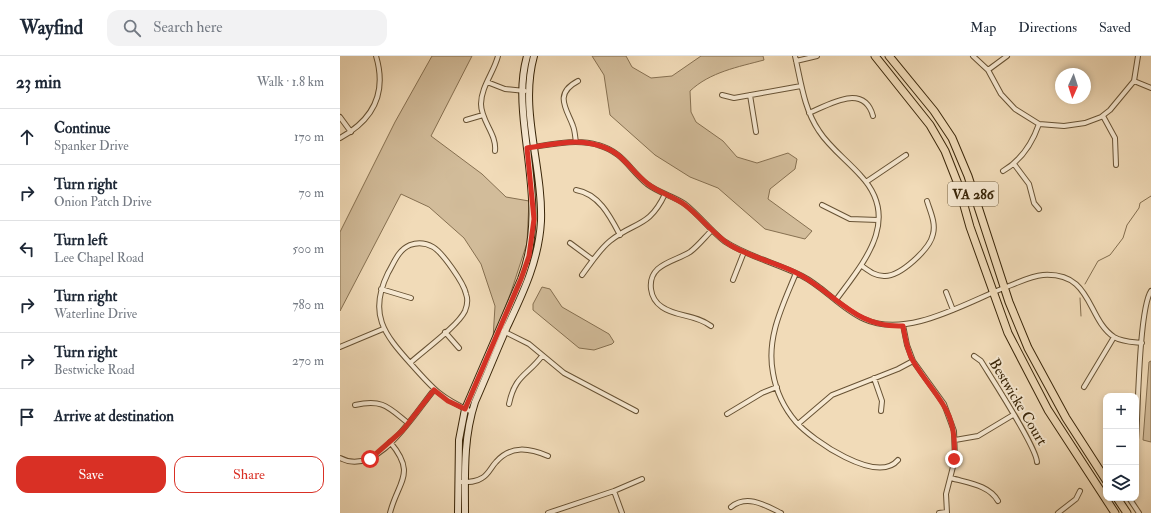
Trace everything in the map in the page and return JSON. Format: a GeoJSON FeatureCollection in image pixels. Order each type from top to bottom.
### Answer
{"type":"FeatureCollection","features":[{"type":"Feature","properties":{"kind":"highway","name":"VA 286"},"geometry":{"type":"LineString","coordinates":[[875,56],[930,126],[945,151],[958,184],[970,227],[1008,333],[1040,397],[1115,513]]}},
{"type":"Feature","properties":{"kind":"highway","name":"VA 286"},"geometry":{"type":"LineString","coordinates":[[889,56],[934,111],[952,138],[968,176],[1004,288],[1017,322],[1044,379],[1066,418],[1103,475]]}},
{"type":"Feature","properties":{"kind":"highway"},"geometry":{"type":"LineString","coordinates":[[1119,501],[1127,513]]}},
{"type":"Feature","properties":{"kind":"main road"},"geometry":{"type":"LineString","coordinates":[[458,513],[459,440],[465,409],[521,279],[532,242],[533,210],[522,91],[527,56]]}},
{"type":"Feature","properties":{"kind":"main road"},"geometry":{"type":"LineString","coordinates":[[465,513],[466,438],[472,412],[531,273],[538,243],[541,211],[529,91],[534,56]]}},
{"type":"Feature","properties":{"kind":"street"},"geometry":{"type":"LineString","coordinates":[[340,138],[351,132],[369,114],[378,97],[380,80],[376,56]]}},
{"type":"Feature","properties":{"kind":"street"},"geometry":{"type":"LineString","coordinates":[[495,151],[495,141],[483,115],[482,98],[498,56]]}},
{"type":"Feature","properties":{"kind":"street"},"geometry":{"type":"LineString","coordinates":[[794,56],[809,113],[824,139],[866,182],[875,203],[878,220],[874,242],[862,266],[836,300]]}},
{"type":"Feature","properties":{"kind":"street"},"geometry":{"type":"LineString","coordinates":[[796,61],[817,56]]}},
{"type":"Feature","properties":{"kind":"street"},"geometry":{"type":"LineString","coordinates":[[973,56],[988,70],[998,89],[1010,105],[1020,114],[1039,124],[1070,126],[1085,123],[1104,116],[1134,81],[1138,56]]}},
{"type":"Feature","properties":{"kind":"street"},"geometry":{"type":"LineString","coordinates":[[988,70],[1007,56]]}},
{"type":"Feature","properties":{"kind":"street"},"geometry":{"type":"LineString","coordinates":[[576,142],[573,127],[566,113],[564,103],[567,89],[571,84],[578,80]]}},
{"type":"Feature","properties":{"kind":"street"},"geometry":{"type":"LineString","coordinates":[[1134,81],[1151,88]]}},
{"type":"Feature","properties":{"kind":"street"},"geometry":{"type":"LineString","coordinates":[[488,82],[505,89],[529,91]]}},
{"type":"Feature","properties":{"kind":"street"},"geometry":{"type":"LineString","coordinates":[[722,95],[731,98],[801,86]]}},
{"type":"Feature","properties":{"kind":"street"},"geometry":{"type":"LineString","coordinates":[[750,95],[756,132]]}},
{"type":"Feature","properties":{"kind":"street"},"geometry":{"type":"LineString","coordinates":[[809,113],[842,99],[852,98],[866,103],[871,108],[873,116]]}},
{"type":"Feature","properties":{"kind":"street"},"geometry":{"type":"LineString","coordinates":[[466,120],[483,115]]}},
{"type":"Feature","properties":{"kind":"street"},"geometry":{"type":"LineString","coordinates":[[1104,116],[1115,138],[1116,166]]}},
{"type":"Feature","properties":{"kind":"street"},"geometry":{"type":"LineString","coordinates":[[340,117],[351,132]]}},
{"type":"Feature","properties":{"kind":"street"},"geometry":{"type":"LineString","coordinates":[[1003,171],[1014,164],[1030,145],[1039,124]]}},
{"type":"Feature","properties":{"kind":"street"},"geometry":{"type":"LineString","coordinates":[[527,148],[576,142],[597,145],[615,152],[628,163],[646,183],[685,205],[731,245],[744,252],[796,273],[811,282],[856,315],[868,321],[884,325],[903,326],[952,310],[993,292],[1038,276],[1050,275],[1064,278],[1084,293],[1106,329],[1114,337],[1142,343]]}},
{"type":"Feature","properties":{"kind":"street"},"geometry":{"type":"LineString","coordinates":[[866,182],[906,156]]}},
{"type":"Feature","properties":{"kind":"street"},"geometry":{"type":"LineString","coordinates":[[1014,164],[1029,184],[1034,202],[1039,209]]}},
{"type":"Feature","properties":{"kind":"street"},"geometry":{"type":"LineString","coordinates":[[576,190],[586,193],[602,206],[620,235]]}},
{"type":"Feature","properties":{"kind":"street"},"geometry":{"type":"LineString","coordinates":[[582,275],[607,244],[651,217],[658,208],[664,194]]}},
{"type":"Feature","properties":{"kind":"street"},"geometry":{"type":"LineString","coordinates":[[862,266],[875,275],[892,276],[901,271],[925,249],[932,240],[934,229],[927,201]]}},
{"type":"Feature","properties":{"kind":"street"},"geometry":{"type":"LineString","coordinates":[[822,205],[850,219],[878,220]]}},
{"type":"Feature","properties":{"kind":"street"},"geometry":{"type":"LineString","coordinates":[[711,326],[696,317],[663,308],[654,298],[651,287],[654,273],[661,265],[690,252],[712,230]]}},
{"type":"Feature","properties":{"kind":"street"},"geometry":{"type":"LineString","coordinates":[[410,363],[445,332],[464,312],[467,305],[467,295],[460,281],[435,248],[420,243],[405,248],[399,254],[381,289],[378,307],[383,329],[392,343],[434,390],[448,401],[472,412]]}},
{"type":"Feature","properties":{"kind":"street"},"geometry":{"type":"LineString","coordinates":[[570,243],[593,260]]}},
{"type":"Feature","properties":{"kind":"street"},"geometry":{"type":"LineString","coordinates":[[733,280],[744,252]]}},
{"type":"Feature","properties":{"kind":"street"},"geometry":{"type":"LineString","coordinates":[[796,273],[779,316],[773,338],[772,362],[777,387],[783,403],[798,424],[818,441],[863,465],[874,468],[885,467],[898,460]]}},
{"type":"Feature","properties":{"kind":"street"},"geometry":{"type":"LineString","coordinates":[[381,289],[411,298]]}},
{"type":"Feature","properties":{"kind":"street"},"geometry":{"type":"LineString","coordinates":[[1137,429],[1142,343],[1147,299],[1151,291]]}},
{"type":"Feature","properties":{"kind":"street"},"geometry":{"type":"LineString","coordinates":[[946,292],[952,310]]}},
{"type":"Feature","properties":{"kind":"street"},"geometry":{"type":"LineString","coordinates":[[903,326],[907,345],[913,361],[944,404],[951,420],[955,440],[951,478],[946,494],[946,512],[939,513]]}},
{"type":"Feature","properties":{"kind":"street"},"geometry":{"type":"LineString","coordinates":[[340,347],[383,329]]}},
{"type":"Feature","properties":{"kind":"street"},"geometry":{"type":"LineString","coordinates":[[499,329],[522,340],[564,373],[636,411]]}},
{"type":"Feature","properties":{"kind":"street"},"geometry":{"type":"LineString","coordinates":[[445,332],[459,348]]}},
{"type":"Feature","properties":{"kind":"street"},"geometry":{"type":"LineString","coordinates":[[1084,387],[1114,337]]}},
{"type":"Feature","properties":{"kind":"street"},"geometry":{"type":"LineString","coordinates":[[510,404],[512,390],[517,381],[535,366],[542,356]]}},
{"type":"Feature","properties":{"kind":"street","name":"Bestwicke Court"},"geometry":{"type":"LineString","coordinates":[[974,356],[981,361],[1035,452],[1036,462]]}},
{"type":"Feature","properties":{"kind":"street"},"geometry":{"type":"LineString","coordinates":[[798,424],[832,395],[913,361]]}},
{"type":"Feature","properties":{"kind":"street"},"geometry":{"type":"LineString","coordinates":[[874,378],[882,401],[881,411]]}},
{"type":"Feature","properties":{"kind":"street"},"geometry":{"type":"LineString","coordinates":[[727,414],[762,393],[777,387]]}},
{"type":"Feature","properties":{"kind":"street"},"geometry":{"type":"LineString","coordinates":[[340,458],[352,462],[364,462],[373,458],[408,423],[434,390]]}},
{"type":"Feature","properties":{"kind":"street"},"geometry":{"type":"LineString","coordinates":[[355,405],[372,402],[381,403],[408,423]]}},
{"type":"Feature","properties":{"kind":"street"},"geometry":{"type":"LineString","coordinates":[[955,440],[978,436],[1013,415]]}},
{"type":"Feature","properties":{"kind":"street"},"geometry":{"type":"LineString","coordinates":[[390,442],[401,457],[404,472],[403,483],[390,513]]}},
{"type":"Feature","properties":{"kind":"street"},"geometry":{"type":"LineString","coordinates":[[458,482],[474,482],[482,478],[496,461],[510,451],[528,449],[548,456]]}},
{"type":"Feature","properties":{"kind":"street"},"geometry":{"type":"LineString","coordinates":[[951,478],[987,489],[995,495],[998,501]]}},
{"type":"Feature","properties":{"kind":"street"},"geometry":{"type":"LineString","coordinates":[[548,513],[614,491],[642,479]]}},
{"type":"Feature","properties":{"kind":"street"},"geometry":{"type":"LineString","coordinates":[[614,491],[622,513]]}},
{"type":"Feature","properties":{"kind":"street"},"geometry":{"type":"LineString","coordinates":[[1058,513],[1076,499],[1080,491]]}},
{"type":"Feature","properties":{"kind":"street"},"geometry":{"type":"LineString","coordinates":[[731,507],[741,501],[752,501],[781,513]]}},
{"type":"Feature","properties":{"kind":"street"},"geometry":{"type":"LineString","coordinates":[[1131,501],[1139,513]]}},
{"type":"Feature","properties":{"kind":"shaded area"},"geometry":{"type":"Polygon","coordinates":[[[432,56],[472,56],[431,136],[482,174],[506,197],[529,201],[527,243],[511,292],[493,339],[495,306],[481,264],[464,238],[429,207],[401,194],[340,311],[340,232],[395,122],[432,56]]]}},
{"type":"Feature","properties":{"kind":"shaded area"},"geometry":{"type":"Polygon","coordinates":[[[592,56],[626,56],[632,67],[651,78],[672,76],[701,56],[763,56],[764,60],[725,71],[698,84],[690,91],[691,112],[696,122],[723,141],[737,157],[757,163],[788,153],[797,159],[795,169],[770,189],[768,199],[812,231],[805,239],[765,229],[718,188],[690,177],[655,155],[610,115],[604,75],[592,56]]]}},
{"type":"Feature","properties":{"kind":"shaded area"},"geometry":{"type":"Polygon","coordinates":[[[542,287],[550,289],[562,307],[609,334],[614,342],[594,350],[579,348],[533,310],[533,304],[542,287]]]}},
{"type":"Feature","properties":{"kind":"shaded area"},"geometry":{"type":"Polygon","coordinates":[[[1151,361],[1151,442],[1143,440],[1149,362],[1151,361]]]}},
{"type":"Feature","properties":{"kind":"waterway"},"geometry":{"type":"LineString","coordinates":[[1085,284],[1098,261],[1110,255],[1123,238],[1127,225],[1139,208],[1140,203],[1151,196]]}},
{"type":"Feature","properties":{"kind":"waterway"},"geometry":{"type":"LineString","coordinates":[[1080,298],[1081,316]]}},
{"type":"Feature","properties":{"kind":"route"},"geometry":{"type":"LineString","coordinates":[[370,459],[403,430],[434,390],[448,401],[465,409],[521,279],[529,256],[534,219],[527,148],[576,142],[597,145],[615,152],[622,157],[646,183],[656,190],[676,199],[692,210],[719,237],[731,245],[744,252],[803,276],[856,315],[868,321],[876,324],[903,326],[905,338],[913,361],[937,392],[948,412],[954,431],[954,459]]}}]}
